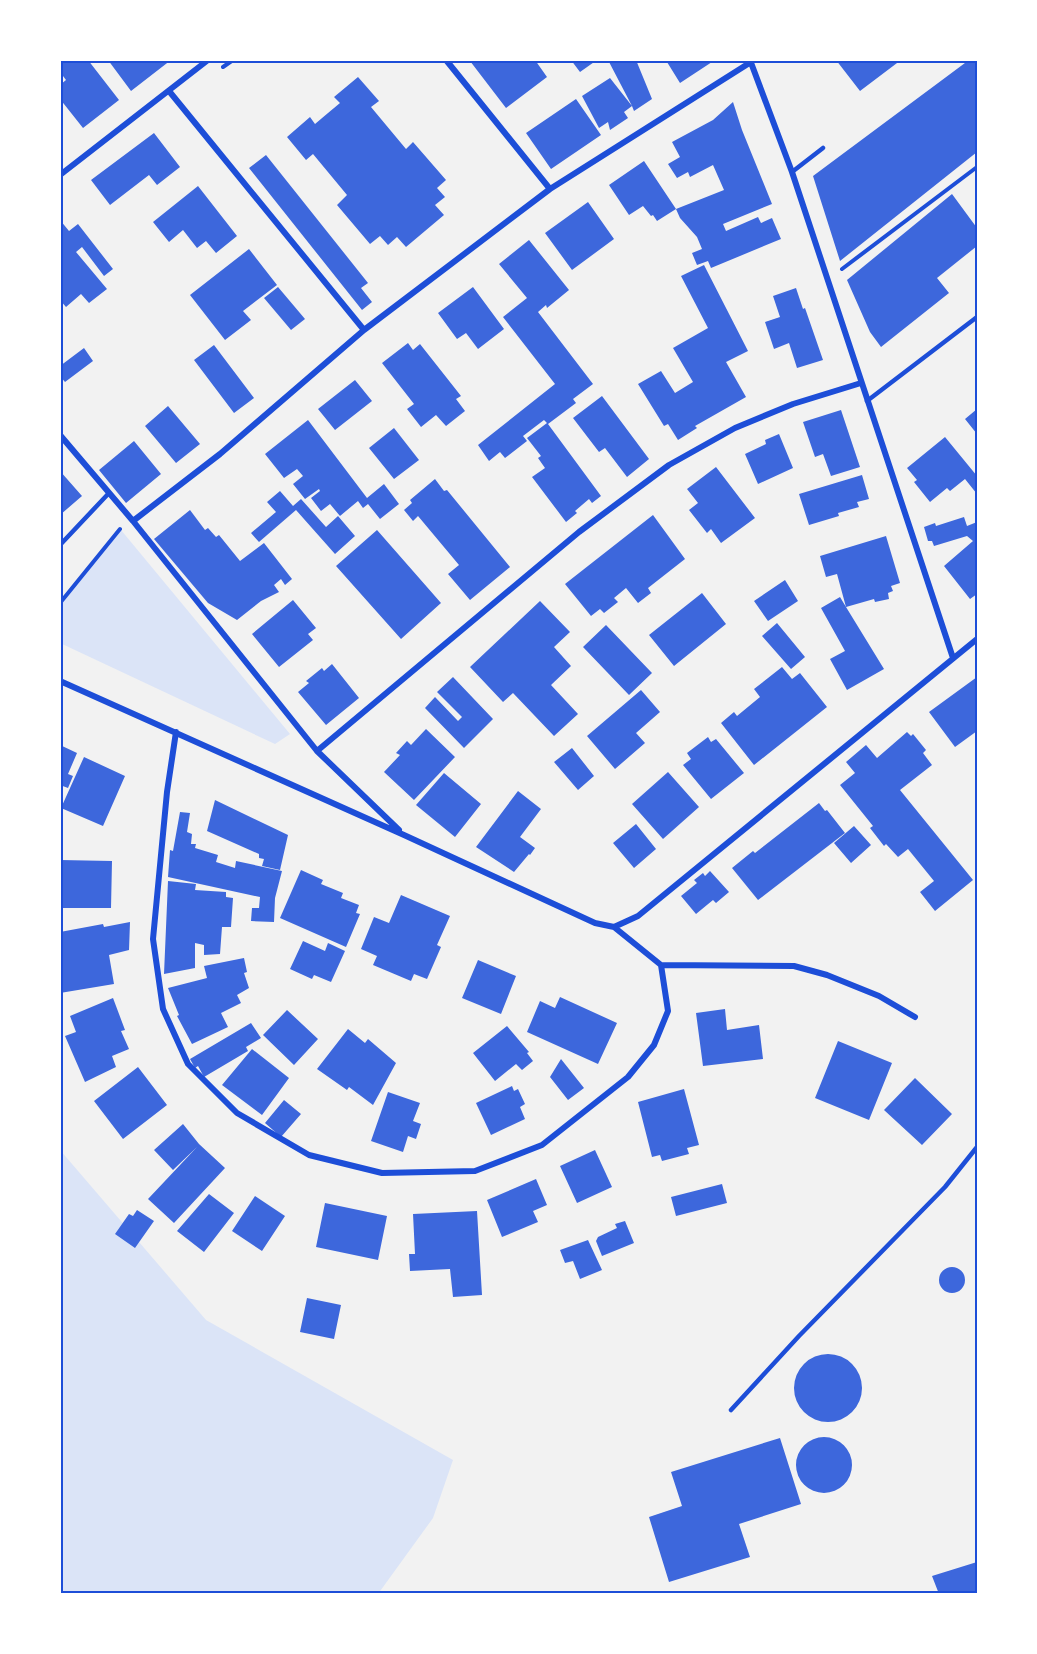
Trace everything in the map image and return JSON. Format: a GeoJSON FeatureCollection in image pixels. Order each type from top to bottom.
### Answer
{"type":"FeatureCollection","features":[{"type":"Feature","properties":{"kind":"street"},"geometry":{"type":"LineString","coordinates":[[60,175],[208,60]]}},
{"type":"Feature","properties":{"kind":"street"},"geometry":{"type":"LineString","coordinates":[[446,60],[550,189]]}},
{"type":"Feature","properties":{"kind":"street"},"geometry":{"type":"LineString","coordinates":[[133,521],[220,454],[364,330],[550,189],[751,61],[792,172],[953,658]]}},
{"type":"Feature","properties":{"kind":"street"},"geometry":{"type":"LineString","coordinates":[[169,91],[364,330]]}},
{"type":"Feature","properties":{"kind":"street"},"geometry":{"type":"LineString","coordinates":[[317,751],[579,532],[669,465],[735,428],[793,404],[861,383]]}},
{"type":"Feature","properties":{"kind":"street"},"geometry":{"type":"LineString","coordinates":[[60,435],[133,521],[317,751],[404,835]]}},
{"type":"Feature","properties":{"kind":"street"},"geometry":{"type":"LineString","coordinates":[[614,927],[638,916],[977,639]]}},
{"type":"Feature","properties":{"kind":"street"},"geometry":{"type":"LineString","coordinates":[[60,681],[595,923],[614,927],[661,965],[794,966],[827,975],[868,992],[915,1017]]}},
{"type":"Feature","properties":{"kind":"street"},"geometry":{"type":"LineString","coordinates":[[176,732],[167,792],[153,939],[163,1009],[188,1064],[237,1113],[309,1155],[382,1173],[475,1171],[542,1145],[628,1077],[654,1044],[668,1011],[661,965]]}},
{"type":"Feature","properties":{"kind":"lane"},"geometry":{"type":"LineString","coordinates":[[792,172],[823,148]]}},
{"type":"Feature","properties":{"kind":"lane"},"geometry":{"type":"LineString","coordinates":[[867,401],[977,317]]}},
{"type":"Feature","properties":{"kind":"lane"},"geometry":{"type":"LineString","coordinates":[[60,544],[109,493]]}},
{"type":"Feature","properties":{"kind":"lane"},"geometry":{"type":"LineString","coordinates":[[730,1410],[945,1187],[977,1147]]}},
{"type":"Feature","properties":{"kind":"path"},"geometry":{"type":"LineString","coordinates":[[827,280],[977,167]]}},
{"type":"Feature","properties":{"kind":"path"},"geometry":{"type":"LineString","coordinates":[[60,603],[121,528],[133,521]]}},
{"type":"Feature","properties":{"kind":"shaded area"},"geometry":{"type":"Polygon","coordinates":[[[121,530],[290,734],[275,744],[60,643],[60,606],[121,530]]]}},
{"type":"Feature","properties":{"kind":"shaded area"},"geometry":{"type":"Polygon","coordinates":[[[60,1150],[206,1320],[453,1460],[433,1518],[378,1594],[60,1594],[60,1150]]]}},
{"type":"Feature","properties":{"kind":"building"},"geometry":{"type":"Polygon","coordinates":[[[60,60],[88,60],[119,100],[83,128],[60,99],[60,85],[66,80],[60,72],[60,60]]]}},
{"type":"Feature","properties":{"kind":"building"},"geometry":{"type":"Polygon","coordinates":[[[108,60],[171,60],[131,91],[108,60]]]}},
{"type":"Feature","properties":{"kind":"building"},"geometry":{"type":"Polygon","coordinates":[[[471,60],[535,60],[547,77],[506,108],[471,60]]]}},
{"type":"Feature","properties":{"kind":"building"},"geometry":{"type":"Polygon","coordinates":[[[571,60],[597,60],[580,72],[571,60]]]}},
{"type":"Feature","properties":{"kind":"building"},"geometry":{"type":"Polygon","coordinates":[[[608,60],[636,60],[652,99],[634,111],[608,60]]]}},
{"type":"Feature","properties":{"kind":"building"},"geometry":{"type":"Polygon","coordinates":[[[671,60],[715,60],[680,83],[667,62],[671,60]]]}},
{"type":"Feature","properties":{"kind":"building"},"geometry":{"type":"Polygon","coordinates":[[[836,60],[901,60],[860,91],[836,60]]]}},
{"type":"Feature","properties":{"kind":"building"},"geometry":{"type":"Polygon","coordinates":[[[969,60],[977,60],[977,152],[840,261],[813,176],[969,60]]]}},
{"type":"Feature","properties":{"kind":"building"},"geometry":{"type":"Polygon","coordinates":[[[358,77],[379,101],[371,107],[406,149],[413,142],[446,180],[437,188],[445,197],[435,205],[444,215],[406,247],[397,237],[388,245],[380,236],[370,244],[337,205],[347,195],[313,154],[306,160],[287,137],[310,117],[315,124],[340,103],[334,97],[358,77]]]}},
{"type":"Feature","properties":{"kind":"building"},"geometry":{"type":"Polygon","coordinates":[[[610,78],[632,106],[624,112],[628,118],[610,130],[608,122],[599,128],[582,96],[610,78]]]}},
{"type":"Feature","properties":{"kind":"building"},"geometry":{"type":"Polygon","coordinates":[[[576,99],[601,135],[551,169],[526,133],[576,99]]]}},
{"type":"Feature","properties":{"kind":"building"},"geometry":{"type":"Polygon","coordinates":[[[733,102],[772,204],[723,224],[726,231],[758,217],[761,223],[772,218],[781,239],[711,268],[708,261],[697,265],[692,253],[702,249],[697,237],[680,218],[676,209],[724,190],[713,165],[690,177],[688,172],[677,178],[668,164],[680,157],[672,142],[713,120],[733,102]]]}},
{"type":"Feature","properties":{"kind":"building"},"geometry":{"type":"Polygon","coordinates":[[[154,133],[180,167],[157,185],[149,175],[110,205],[91,180],[154,133]]]}},
{"type":"Feature","properties":{"kind":"building"},"geometry":{"type":"Polygon","coordinates":[[[266,155],[368,283],[361,288],[372,302],[362,310],[249,168],[266,155]]]}},
{"type":"Feature","properties":{"kind":"building"},"geometry":{"type":"Polygon","coordinates":[[[644,161],[676,209],[657,221],[643,206],[629,215],[609,185],[644,161]]]}},
{"type":"Feature","properties":{"kind":"building"},"geometry":{"type":"Polygon","coordinates":[[[198,186],[237,236],[216,253],[206,241],[197,248],[183,230],[169,242],[153,222],[198,186]]]}},
{"type":"Feature","properties":{"kind":"building"},"geometry":{"type":"Polygon","coordinates":[[[952,194],[977,228],[977,246],[937,278],[949,293],[881,347],[870,332],[847,280],[952,194]]]}},
{"type":"Feature","properties":{"kind":"building"},"geometry":{"type":"Polygon","coordinates":[[[588,202],[614,239],[572,270],[545,233],[588,202]]]}},
{"type":"Feature","properties":{"kind":"building"},"geometry":{"type":"Polygon","coordinates":[[[60,220],[69,231],[78,224],[113,269],[104,276],[82,247],[76,252],[107,289],[89,303],[81,294],[66,307],[60,300],[60,220]]]}},
{"type":"Feature","properties":{"kind":"building"},"geometry":{"type":"Polygon","coordinates":[[[529,240],[569,290],[547,308],[546,305],[538,312],[593,384],[573,399],[576,403],[548,424],[601,496],[592,503],[589,499],[566,522],[532,477],[545,468],[538,458],[541,456],[527,438],[547,423],[544,420],[523,436],[527,441],[505,458],[500,452],[489,461],[478,445],[555,384],[503,317],[527,298],[499,264],[529,240]]]}},
{"type":"Feature","properties":{"kind":"building"},"geometry":{"type":"Polygon","coordinates":[[[249,249],[277,285],[243,311],[251,320],[225,340],[190,295],[249,249]]]}},
{"type":"Feature","properties":{"kind":"building"},"geometry":{"type":"Polygon","coordinates":[[[704,265],[748,351],[726,362],[746,397],[695,426],[697,428],[678,440],[668,424],[664,426],[638,384],[661,371],[675,393],[693,382],[673,348],[708,328],[681,276],[704,265]]]}},
{"type":"Feature","properties":{"kind":"building"},"geometry":{"type":"Polygon","coordinates":[[[278,287],[305,319],[291,330],[264,298],[278,287]]]}},
{"type":"Feature","properties":{"kind":"building"},"geometry":{"type":"Polygon","coordinates":[[[473,287],[504,329],[478,349],[466,333],[457,339],[438,313],[473,287]]]}},
{"type":"Feature","properties":{"kind":"building"},"geometry":{"type":"Polygon","coordinates":[[[796,288],[823,360],[797,368],[789,343],[774,349],[765,322],[780,317],[773,296],[796,288]]]}},
{"type":"Feature","properties":{"kind":"building"},"geometry":{"type":"Polygon","coordinates":[[[408,343],[413,350],[420,344],[461,396],[456,399],[465,411],[446,426],[436,415],[421,427],[407,409],[414,404],[382,363],[408,343]]]}},
{"type":"Feature","properties":{"kind":"building"},"geometry":{"type":"Polygon","coordinates":[[[214,345],[254,398],[234,413],[194,360],[214,345]]]}},
{"type":"Feature","properties":{"kind":"building"},"geometry":{"type":"Polygon","coordinates":[[[84,348],[93,361],[65,382],[60,376],[60,366],[84,348]]]}},
{"type":"Feature","properties":{"kind":"building"},"geometry":{"type":"Polygon","coordinates":[[[355,380],[372,401],[335,430],[318,409],[355,380]]]}},
{"type":"Feature","properties":{"kind":"building"},"geometry":{"type":"Polygon","coordinates":[[[602,396],[649,459],[627,477],[605,448],[599,452],[573,418],[602,396]]]}},
{"type":"Feature","properties":{"kind":"building"},"geometry":{"type":"Polygon","coordinates":[[[168,406],[200,444],[176,463],[145,426],[168,406]]]}},
{"type":"Feature","properties":{"kind":"building"},"geometry":{"type":"Polygon","coordinates":[[[977,409],[977,434],[965,419],[977,409]]]}},
{"type":"Feature","properties":{"kind":"building"},"geometry":{"type":"Polygon","coordinates":[[[841,410],[860,467],[831,476],[823,454],[815,457],[803,422],[841,410]]]}},
{"type":"Feature","properties":{"kind":"building"},"geometry":{"type":"Polygon","coordinates":[[[308,420],[367,498],[384,484],[399,504],[380,519],[368,504],[363,508],[358,501],[340,516],[330,504],[321,511],[311,498],[320,491],[319,489],[305,499],[293,484],[303,476],[297,469],[284,478],[265,454],[308,420]]]}},
{"type":"Feature","properties":{"kind":"building"},"geometry":{"type":"Polygon","coordinates":[[[394,428],[419,460],[394,479],[369,448],[394,428]]]}},
{"type":"Feature","properties":{"kind":"building"},"geometry":{"type":"Polygon","coordinates":[[[779,434],[793,468],[758,484],[745,454],[766,444],[765,440],[779,434]]]}},
{"type":"Feature","properties":{"kind":"building"},"geometry":{"type":"Polygon","coordinates":[[[945,437],[977,476],[977,494],[965,479],[950,491],[947,488],[930,502],[914,482],[917,480],[907,468],[945,437]]]}},
{"type":"Feature","properties":{"kind":"building"},"geometry":{"type":"Polygon","coordinates":[[[134,441],[161,474],[126,503],[99,470],[134,441]]]}},
{"type":"Feature","properties":{"kind":"building"},"geometry":{"type":"Polygon","coordinates":[[[716,467],[755,518],[721,543],[711,529],[707,533],[689,510],[698,503],[687,489],[716,467]]]}},
{"type":"Feature","properties":{"kind":"building"},"geometry":{"type":"Polygon","coordinates":[[[60,471],[82,496],[60,515],[60,471]]]}},
{"type":"Feature","properties":{"kind":"building"},"geometry":{"type":"Polygon","coordinates":[[[862,475],[869,499],[857,502],[859,507],[838,513],[839,516],[809,525],[799,494],[862,475]]]}},
{"type":"Feature","properties":{"kind":"building"},"geometry":{"type":"Polygon","coordinates":[[[435,479],[444,491],[447,490],[510,567],[470,600],[448,574],[459,565],[418,516],[413,521],[404,510],[412,503],[410,500],[435,479]]]}},
{"type":"Feature","properties":{"kind":"building"},"geometry":{"type":"Polygon","coordinates":[[[280,491],[293,506],[301,499],[326,527],[338,516],[355,536],[335,554],[296,510],[259,542],[251,533],[276,512],[267,502],[280,491]]]}},
{"type":"Feature","properties":{"kind":"building"},"geometry":{"type":"Polygon","coordinates":[[[190,510],[205,530],[208,528],[216,537],[219,535],[240,561],[264,543],[292,579],[285,585],[281,579],[274,585],[279,592],[261,601],[237,620],[208,603],[154,539],[190,510]]]}},
{"type":"Feature","properties":{"kind":"building"},"geometry":{"type":"Polygon","coordinates":[[[653,515],[685,559],[648,588],[651,593],[638,603],[626,588],[614,598],[618,602],[604,613],[600,609],[591,616],[565,584],[653,515]]]}},
{"type":"Feature","properties":{"kind":"building"},"geometry":{"type":"Polygon","coordinates":[[[964,517],[967,526],[977,522],[977,594],[970,599],[944,566],[973,541],[967,536],[934,546],[932,541],[928,541],[924,527],[935,523],[936,526],[964,517]]]}},
{"type":"Feature","properties":{"kind":"building"},"geometry":{"type":"Polygon","coordinates":[[[377,530],[441,603],[401,639],[336,566],[377,530]]]}},
{"type":"Feature","properties":{"kind":"building"},"geometry":{"type":"Polygon","coordinates":[[[886,536],[900,583],[891,586],[893,591],[888,593],[889,599],[875,602],[874,599],[846,607],[837,574],[826,577],[820,556],[886,536]]]}},
{"type":"Feature","properties":{"kind":"building"},"geometry":{"type":"Polygon","coordinates":[[[785,580],[798,601],[768,621],[754,601],[785,580]]]}},
{"type":"Feature","properties":{"kind":"building"},"geometry":{"type":"Polygon","coordinates":[[[702,593],[726,624],[674,666],[649,635],[702,593]]]}},
{"type":"Feature","properties":{"kind":"building"},"geometry":{"type":"Polygon","coordinates":[[[840,597],[884,669],[847,690],[830,659],[845,651],[821,608],[840,597]]]}},
{"type":"Feature","properties":{"kind":"building"},"geometry":{"type":"Polygon","coordinates":[[[293,600],[316,628],[308,634],[313,640],[279,667],[252,634],[293,600]]]}},
{"type":"Feature","properties":{"kind":"building"},"geometry":{"type":"Polygon","coordinates":[[[540,601],[570,632],[554,647],[571,666],[551,685],[578,714],[554,736],[513,693],[503,702],[470,667],[540,601]]]}},
{"type":"Feature","properties":{"kind":"building"},"geometry":{"type":"Polygon","coordinates":[[[777,623],[805,657],[791,669],[762,636],[777,623]]]}},
{"type":"Feature","properties":{"kind":"building"},"geometry":{"type":"Polygon","coordinates":[[[606,625],[652,673],[629,695],[583,647],[606,625]]]}},
{"type":"Feature","properties":{"kind":"building"},"geometry":{"type":"Polygon","coordinates":[[[332,664],[359,698],[326,725],[298,692],[309,683],[306,681],[322,668],[324,671],[332,664]]]}},
{"type":"Feature","properties":{"kind":"building"},"geometry":{"type":"Polygon","coordinates":[[[782,667],[792,679],[800,673],[827,707],[754,765],[721,723],[734,712],[737,716],[760,697],[754,689],[782,667]]]}},
{"type":"Feature","properties":{"kind":"building"},"geometry":{"type":"Polygon","coordinates":[[[453,677],[493,719],[464,748],[425,708],[435,697],[458,721],[462,717],[437,692],[453,677]]]}},
{"type":"Feature","properties":{"kind":"building"},"geometry":{"type":"Polygon","coordinates":[[[977,677],[977,731],[955,747],[929,712],[977,677]]]}},
{"type":"Feature","properties":{"kind":"building"},"geometry":{"type":"Polygon","coordinates":[[[641,690],[660,712],[636,733],[645,743],[615,769],[587,736],[641,690]]]}},
{"type":"Feature","properties":{"kind":"building"},"geometry":{"type":"Polygon","coordinates":[[[426,729],[455,757],[414,800],[384,772],[400,755],[396,753],[407,741],[411,745],[426,729]]]}},
{"type":"Feature","properties":{"kind":"building"},"geometry":{"type":"Polygon","coordinates":[[[907,732],[911,736],[913,734],[926,750],[923,753],[932,765],[900,790],[973,880],[935,911],[920,892],[934,881],[908,849],[898,857],[886,844],[884,846],[870,828],[873,826],[840,785],[855,773],[846,762],[866,745],[877,758],[907,732]]]}},
{"type":"Feature","properties":{"kind":"building"},"geometry":{"type":"Polygon","coordinates":[[[708,737],[711,742],[716,739],[744,773],[711,799],[683,765],[691,759],[687,753],[708,737]]]}},
{"type":"Feature","properties":{"kind":"building"},"geometry":{"type":"Polygon","coordinates":[[[60,745],[77,753],[68,774],[73,776],[68,788],[60,785],[60,745]]]}},
{"type":"Feature","properties":{"kind":"building"},"geometry":{"type":"Polygon","coordinates":[[[572,748],[594,776],[578,790],[554,762],[572,748]]]}},
{"type":"Feature","properties":{"kind":"building"},"geometry":{"type":"Polygon","coordinates":[[[84,757],[125,776],[103,826],[61,808],[84,757]]]}},
{"type":"Feature","properties":{"kind":"building"},"geometry":{"type":"Polygon","coordinates":[[[668,772],[699,807],[663,839],[632,804],[668,772]]]}},
{"type":"Feature","properties":{"kind":"building"},"geometry":{"type":"Polygon","coordinates":[[[444,773],[481,804],[455,837],[416,805],[444,773]]]}},
{"type":"Feature","properties":{"kind":"building"},"geometry":{"type":"Polygon","coordinates":[[[518,791],[541,809],[520,837],[535,848],[514,872],[476,847],[518,791]]]}},
{"type":"Feature","properties":{"kind":"building"},"geometry":{"type":"Polygon","coordinates":[[[215,800],[288,835],[280,870],[262,866],[264,859],[259,858],[259,854],[207,831],[215,800]]]}},
{"type":"Feature","properties":{"kind":"building"},"geometry":{"type":"Polygon","coordinates":[[[819,803],[845,833],[758,900],[732,868],[819,803]]]}},
{"type":"Feature","properties":{"kind":"building"},"geometry":{"type":"Polygon","coordinates":[[[180,812],[190,813],[187,832],[192,834],[191,844],[196,844],[195,848],[218,855],[216,862],[235,868],[236,861],[282,871],[275,898],[274,922],[251,921],[252,908],[259,908],[260,897],[168,877],[170,850],[173,851],[180,812]]]}},
{"type":"Feature","properties":{"kind":"building"},"geometry":{"type":"Polygon","coordinates":[[[636,824],[656,849],[634,868],[613,843],[636,824]]]}},
{"type":"Feature","properties":{"kind":"building"},"geometry":{"type":"Polygon","coordinates":[[[854,826],[871,845],[851,863],[834,843],[854,826]]]}},
{"type":"Feature","properties":{"kind":"building"},"geometry":{"type":"Polygon","coordinates":[[[60,860],[112,861],[111,908],[60,908],[60,860]]]}},
{"type":"Feature","properties":{"kind":"building"},"geometry":{"type":"Polygon","coordinates":[[[301,870],[323,880],[321,884],[343,893],[341,898],[359,905],[356,913],[360,914],[346,947],[280,918],[301,870]]]}},
{"type":"Feature","properties":{"kind":"building"},"geometry":{"type":"Polygon","coordinates":[[[710,871],[729,892],[716,903],[713,900],[696,914],[681,896],[697,883],[694,880],[703,873],[705,876],[710,871]]]}},
{"type":"Feature","properties":{"kind":"building"},"geometry":{"type":"Polygon","coordinates":[[[168,881],[196,884],[195,890],[226,892],[226,897],[233,898],[231,927],[222,927],[220,954],[204,955],[204,945],[195,943],[195,968],[164,974],[168,881]]]}},
{"type":"Feature","properties":{"kind":"building"},"geometry":{"type":"Polygon","coordinates":[[[401,895],[450,916],[437,945],[441,947],[427,979],[414,974],[411,981],[373,965],[377,956],[361,949],[374,917],[389,923],[401,895]]]}},
{"type":"Feature","properties":{"kind":"building"},"geometry":{"type":"Polygon","coordinates":[[[130,922],[129,950],[109,955],[114,984],[60,993],[60,932],[103,924],[104,927],[130,922]]]}},
{"type":"Feature","properties":{"kind":"building"},"geometry":{"type":"Polygon","coordinates":[[[303,941],[325,951],[328,943],[345,951],[331,982],[314,975],[312,979],[290,969],[303,941]]]}},
{"type":"Feature","properties":{"kind":"building"},"geometry":{"type":"Polygon","coordinates":[[[244,958],[247,972],[244,973],[249,988],[237,995],[241,1003],[221,1013],[228,1027],[192,1044],[177,1016],[179,1015],[168,988],[207,978],[204,966],[244,958]]]}},
{"type":"Feature","properties":{"kind":"building"},"geometry":{"type":"Polygon","coordinates":[[[478,960],[516,976],[501,1014],[462,998],[478,960]]]}},
{"type":"Feature","properties":{"kind":"building"},"geometry":{"type":"Polygon","coordinates":[[[560,997],[617,1023],[598,1064],[527,1032],[540,1001],[555,1008],[560,997]]]}},
{"type":"Feature","properties":{"kind":"building"},"geometry":{"type":"Polygon","coordinates":[[[113,998],[125,1030],[121,1031],[129,1049],[112,1056],[116,1067],[85,1082],[65,1036],[76,1032],[70,1016],[113,998]]]}},
{"type":"Feature","properties":{"kind":"building"},"geometry":{"type":"Polygon","coordinates":[[[725,1009],[727,1030],[759,1025],[763,1059],[703,1066],[696,1013],[725,1009]]]}},
{"type":"Feature","properties":{"kind":"building"},"geometry":{"type":"Polygon","coordinates":[[[287,1010],[318,1039],[294,1065],[263,1035],[287,1010]]]}},
{"type":"Feature","properties":{"kind":"building"},"geometry":{"type":"Polygon","coordinates":[[[251,1023],[261,1038],[246,1047],[248,1051],[204,1077],[198,1066],[195,1068],[190,1059],[251,1023]]]}},
{"type":"Feature","properties":{"kind":"building"},"geometry":{"type":"Polygon","coordinates":[[[507,1026],[529,1052],[527,1053],[533,1061],[522,1070],[516,1064],[495,1081],[473,1053],[507,1026]]]}},
{"type":"Feature","properties":{"kind":"building"},"geometry":{"type":"Polygon","coordinates":[[[348,1029],[365,1043],[368,1039],[396,1063],[373,1105],[349,1087],[347,1090],[317,1069],[348,1029]]]}},
{"type":"Feature","properties":{"kind":"building"},"geometry":{"type":"Polygon","coordinates":[[[838,1041],[892,1063],[869,1120],[815,1098],[838,1041]]]}},
{"type":"Feature","properties":{"kind":"building"},"geometry":{"type":"Polygon","coordinates":[[[252,1049],[289,1078],[262,1115],[222,1085],[252,1049]]]}},
{"type":"Feature","properties":{"kind":"building"},"geometry":{"type":"Polygon","coordinates":[[[561,1059],[584,1088],[568,1100],[550,1077],[561,1059]]]}},
{"type":"Feature","properties":{"kind":"building"},"geometry":{"type":"Polygon","coordinates":[[[138,1067],[167,1105],[123,1139],[94,1101],[138,1067]]]}},
{"type":"Feature","properties":{"kind":"building"},"geometry":{"type":"Polygon","coordinates":[[[915,1078],[952,1114],[922,1145],[884,1110],[915,1078]]]}},
{"type":"Feature","properties":{"kind":"building"},"geometry":{"type":"Polygon","coordinates":[[[512,1086],[514,1091],[518,1089],[525,1104],[520,1107],[525,1119],[491,1135],[476,1103],[512,1086]]]}},
{"type":"Feature","properties":{"kind":"building"},"geometry":{"type":"Polygon","coordinates":[[[684,1089],[699,1145],[687,1148],[689,1154],[662,1161],[660,1155],[652,1157],[638,1102],[684,1089]]]}},
{"type":"Feature","properties":{"kind":"building"},"geometry":{"type":"Polygon","coordinates":[[[388,1092],[420,1103],[413,1121],[421,1124],[416,1139],[408,1136],[403,1152],[371,1141],[388,1092]]]}},
{"type":"Feature","properties":{"kind":"building"},"geometry":{"type":"Polygon","coordinates":[[[284,1100],[301,1114],[281,1137],[265,1123],[284,1100]]]}},
{"type":"Feature","properties":{"kind":"building"},"geometry":{"type":"Polygon","coordinates":[[[183,1124],[199,1144],[225,1168],[174,1223],[148,1199],[197,1147],[173,1170],[154,1150],[183,1124]]]}},
{"type":"Feature","properties":{"kind":"building"},"geometry":{"type":"Polygon","coordinates":[[[595,1150],[612,1187],[577,1203],[560,1166],[595,1150]]]}},
{"type":"Feature","properties":{"kind":"building"},"geometry":{"type":"Polygon","coordinates":[[[536,1179],[547,1205],[533,1211],[538,1222],[502,1237],[487,1200],[536,1179]]]}},
{"type":"Feature","properties":{"kind":"building"},"geometry":{"type":"Polygon","coordinates":[[[722,1184],[727,1203],[676,1216],[671,1197],[722,1184]]]}},
{"type":"Feature","properties":{"kind":"building"},"geometry":{"type":"Polygon","coordinates":[[[209,1194],[234,1213],[204,1252],[177,1231],[209,1194]]]}},
{"type":"Feature","properties":{"kind":"building"},"geometry":{"type":"Polygon","coordinates":[[[255,1196],[285,1216],[262,1251],[232,1231],[255,1196]]]}},
{"type":"Feature","properties":{"kind":"building"},"geometry":{"type":"Polygon","coordinates":[[[325,1203],[387,1216],[378,1260],[316,1247],[325,1203]]]}},
{"type":"Feature","properties":{"kind":"building"},"geometry":{"type":"Polygon","coordinates":[[[137,1210],[154,1221],[135,1248],[115,1234],[129,1214],[133,1216],[137,1210]]]}},
{"type":"Feature","properties":{"kind":"building"},"geometry":{"type":"Polygon","coordinates":[[[477,1211],[482,1295],[453,1297],[450,1269],[410,1271],[409,1254],[415,1254],[413,1214],[477,1211]]]}},
{"type":"Feature","properties":{"kind":"building"},"geometry":{"type":"Polygon","coordinates":[[[625,1221],[634,1243],[602,1256],[596,1241],[598,1237],[617,1228],[615,1224],[625,1221]]]}},
{"type":"Feature","properties":{"kind":"building"},"geometry":{"type":"Polygon","coordinates":[[[588,1240],[602,1270],[580,1279],[573,1261],[565,1263],[560,1250],[588,1240]]]}},
{"type":"Feature","properties":{"kind":"building"},"geometry":{"type":"Polygon","coordinates":[[[952,1267],[961,1271],[965,1280],[961,1289],[952,1293],[943,1289],[939,1280],[943,1271],[952,1267]]]}},
{"type":"Feature","properties":{"kind":"building"},"geometry":{"type":"Polygon","coordinates":[[[307,1298],[341,1305],[334,1339],[300,1332],[307,1298]]]}},
{"type":"Feature","properties":{"kind":"building"},"geometry":{"type":"Polygon","coordinates":[[[821,1354],[835,1354],[847,1359],[857,1369],[862,1388],[857,1407],[847,1417],[835,1422],[821,1422],[809,1417],[799,1407],[794,1395],[794,1381],[799,1369],[809,1359],[821,1354]]]}},
{"type":"Feature","properties":{"kind":"building"},"geometry":{"type":"Polygon","coordinates":[[[824,1437],[839,1442],[847,1450],[852,1465],[847,1480],[839,1488],[824,1493],[809,1488],[801,1480],[796,1465],[801,1450],[809,1442],[824,1437]]]}},
{"type":"Feature","properties":{"kind":"building"},"geometry":{"type":"Polygon","coordinates":[[[780,1438],[801,1504],[739,1524],[750,1557],[669,1582],[649,1517],[682,1506],[671,1472],[780,1438]]]}},
{"type":"Feature","properties":{"kind":"building"},"geometry":{"type":"Polygon","coordinates":[[[977,1562],[977,1594],[939,1594],[932,1576],[977,1562]]]}}]}
